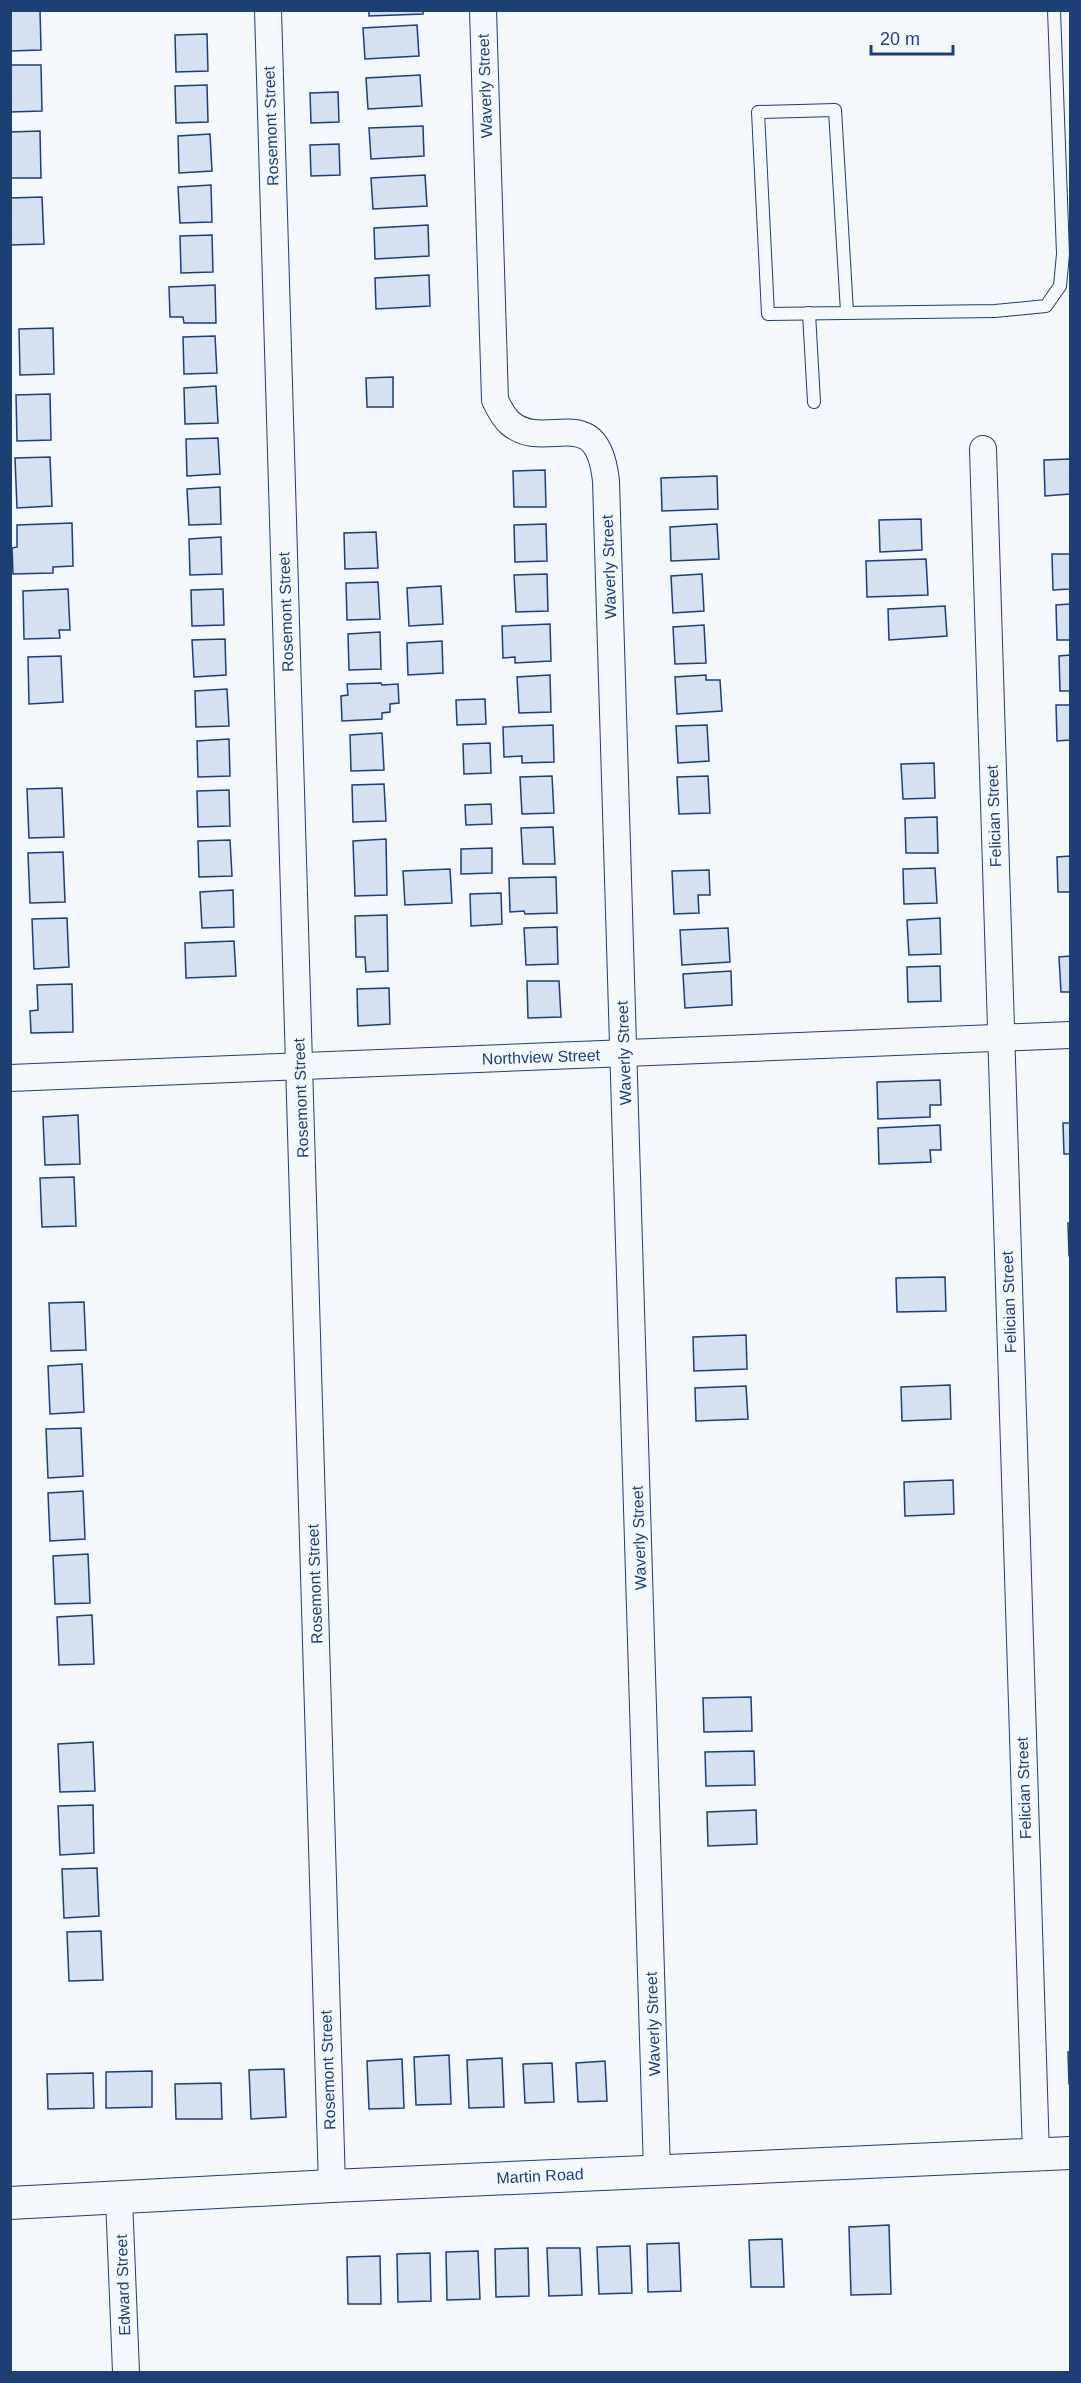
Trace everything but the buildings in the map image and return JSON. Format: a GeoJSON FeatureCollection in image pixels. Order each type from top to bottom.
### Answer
{"type":"FeatureCollection","features":[{"type":"Feature","properties":{"kind":"street","name":"Rosemont Street"},"geometry":{"type":"LineString","coordinates":[[268,10],[332,2186]]}},
{"type":"Feature","properties":{"kind":"street","name":"Waverly Street"},"geometry":{"type":"LineString","coordinates":[[483,10],[495,400],[502,414],[511,424],[526,431],[566,431],[589,439],[600,451],[604,464],[657,2171]]}},
{"type":"Feature","properties":{"kind":"street","name":"Felician Street"},"geometry":{"type":"LineString","coordinates":[[983,449],[1036,2155]]}},
{"type":"Feature","properties":{"kind":"street","name":"Northview Street"},"geometry":{"type":"LineString","coordinates":[[10,1078],[1071,1035]]}},
{"type":"Feature","properties":{"kind":"street","name":"Martin Road"},"geometry":{"type":"LineString","coordinates":[[11,2203],[332,2186],[1071,2153]]}},
{"type":"Feature","properties":{"kind":"street"},"geometry":{"type":"LineString","coordinates":[[10,2190],[11,2203]]}},
{"type":"Feature","properties":{"kind":"street","name":"Edward Street"},"geometry":{"type":"LineString","coordinates":[[119,2198],[126,2373]]}},
{"type":"Feature","properties":{"kind":"lane"},"geometry":{"type":"LineString","coordinates":[[847,312],[835,110],[758,112],[768,314],[995,311],[1046,306],[1060,286],[1063,254],[1054,10]]}},
{"type":"Feature","properties":{"kind":"lane"},"geometry":{"type":"LineString","coordinates":[[809,313],[814,402]]}}]}
